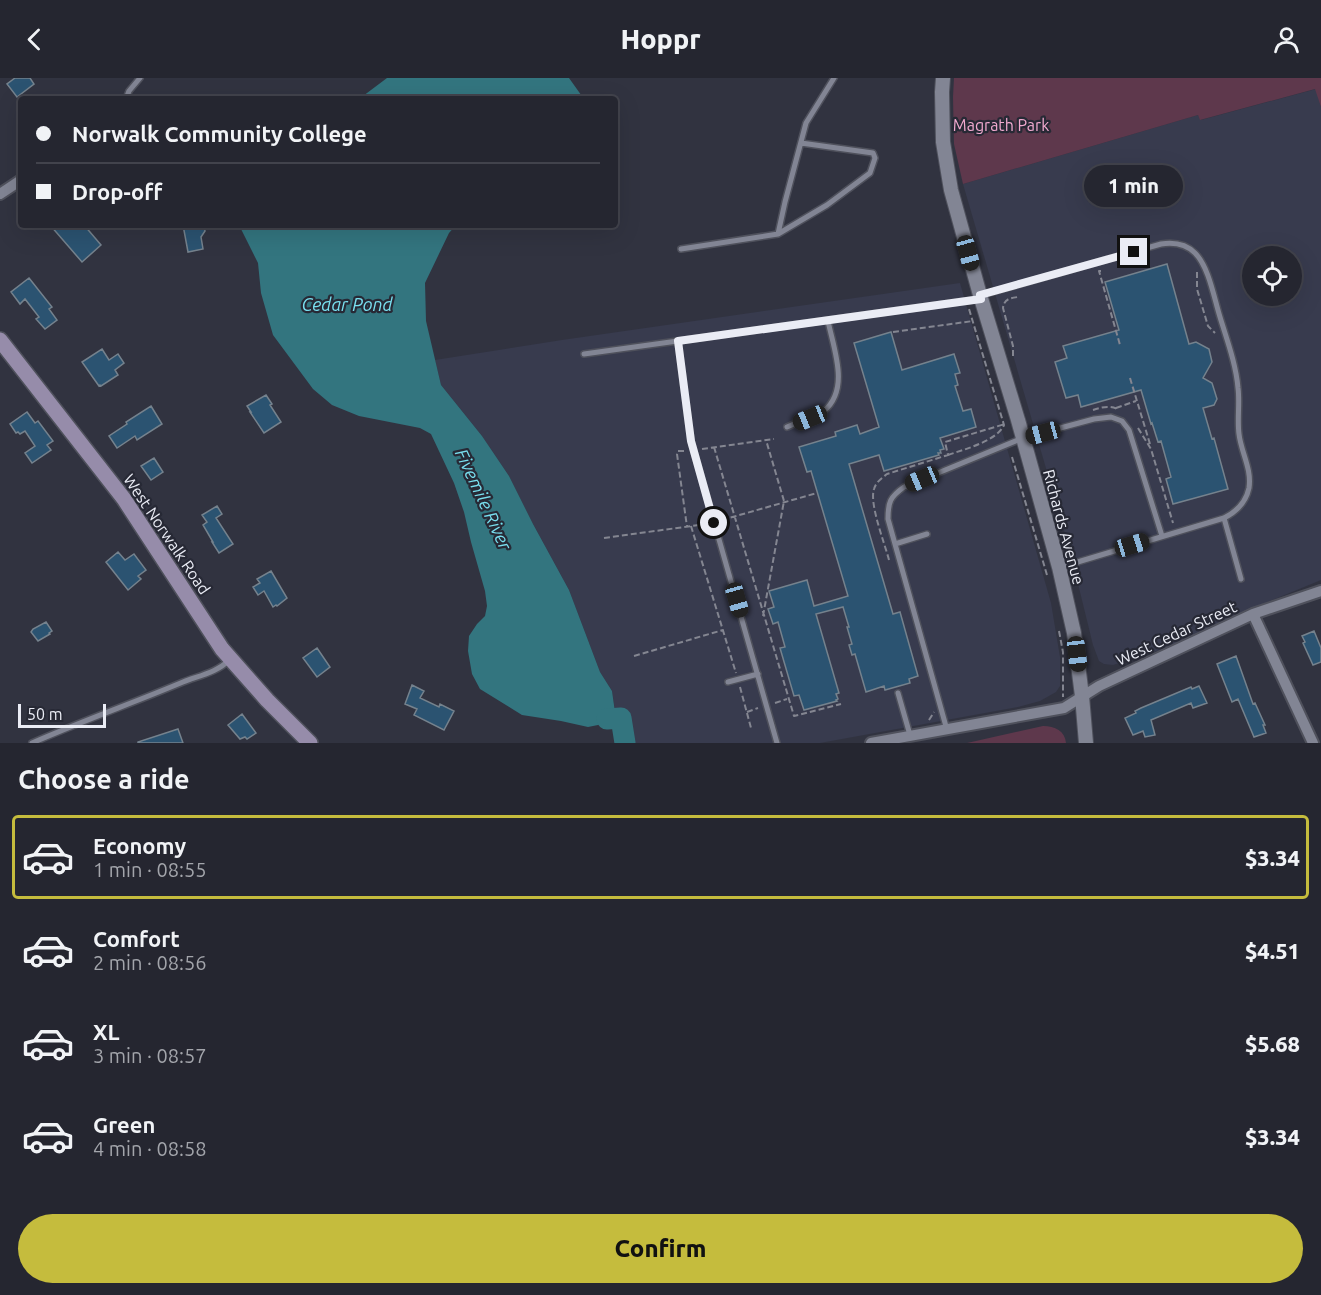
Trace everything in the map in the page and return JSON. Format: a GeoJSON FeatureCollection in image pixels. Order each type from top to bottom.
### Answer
{"type":"FeatureCollection","features":[{"type":"Feature","properties":{"kind":"main road","name":"West Norwalk Road"},"geometry":{"type":"LineString","coordinates":[[0,340],[124,499],[222,649],[267,700],[310,743]]}},
{"type":"Feature","properties":{"kind":"street","name":"Richards Avenue"},"geometry":{"type":"LineString","coordinates":[[943,78],[943,142],[951,190],[976,299],[1023,438],[1059,567],[1074,633],[1086,743]]}},
{"type":"Feature","properties":{"kind":"street"},"geometry":{"type":"LineString","coordinates":[[0,194],[18,182]]}},
{"type":"Feature","properties":{"kind":"street","name":"West Cedar Street"},"geometry":{"type":"LineString","coordinates":[[871,743],[1064,708],[1099,686],[1253,614],[1321,591]]}},
{"type":"Feature","properties":{"kind":"street"},"geometry":{"type":"LineString","coordinates":[[1253,614],[1313,743]]}},
{"type":"Feature","properties":{"kind":"lane"},"geometry":{"type":"LineString","coordinates":[[127,96],[140,78]]}},
{"type":"Feature","properties":{"kind":"lane"},"geometry":{"type":"LineString","coordinates":[[778,234],[806,123],[834,78]]}},
{"type":"Feature","properties":{"kind":"lane"},"geometry":{"type":"LineString","coordinates":[[681,249],[778,234],[827,205],[870,173],[875,158],[873,153],[801,143]]}},
{"type":"Feature","properties":{"kind":"lane"},"geometry":{"type":"LineString","coordinates":[[584,354],[976,299],[1166,244],[1181,245],[1190,249],[1198,256],[1208,276],[1234,366],[1238,389],[1239,435],[1249,477],[1249,489],[1241,505],[1231,515],[1224,518],[1059,567]]}},
{"type":"Feature","properties":{"kind":"lane"},"geometry":{"type":"LineString","coordinates":[[788,427],[824,411],[836,397],[838,372],[828,321]]}},
{"type":"Feature","properties":{"kind":"lane"},"geometry":{"type":"LineString","coordinates":[[678,341],[691,441],[777,743]]}},
{"type":"Feature","properties":{"kind":"lane"},"geometry":{"type":"LineString","coordinates":[[947,730],[888,519],[888,506],[894,494],[904,487],[1023,438],[1099,418],[1111,417],[1122,421],[1129,430],[1161,536]]}},
{"type":"Feature","properties":{"kind":"lane"},"geometry":{"type":"LineString","coordinates":[[1224,518],[1241,579]]}},
{"type":"Feature","properties":{"kind":"lane"},"geometry":{"type":"LineString","coordinates":[[895,544],[927,534]]}},
{"type":"Feature","properties":{"kind":"lane"},"geometry":{"type":"LineString","coordinates":[[32,743],[220,667],[230,659]]}},
{"type":"Feature","properties":{"kind":"lane"},"geometry":{"type":"LineString","coordinates":[[728,682],[758,674]]}},
{"type":"Feature","properties":{"kind":"lane"},"geometry":{"type":"LineString","coordinates":[[898,693],[910,735]]}},
{"type":"Feature","properties":{"kind":"path"},"geometry":{"type":"LineString","coordinates":[[1194,265],[1197,272],[1197,289],[1208,326],[1215,332]]}},
{"type":"Feature","properties":{"kind":"path"},"geometry":{"type":"LineString","coordinates":[[1110,268],[1099,271],[1120,345]]}},
{"type":"Feature","properties":{"kind":"path"},"geometry":{"type":"LineString","coordinates":[[1015,364],[1012,355],[1013,346],[1003,308],[1008,299],[1018,297]]}},
{"type":"Feature","properties":{"kind":"path"},"geometry":{"type":"LineString","coordinates":[[948,455],[994,437],[1004,425],[973,321],[976,299]]}},
{"type":"Feature","properties":{"kind":"path"},"geometry":{"type":"LineString","coordinates":[[893,332],[973,321]]}},
{"type":"Feature","properties":{"kind":"path"},"geometry":{"type":"LineString","coordinates":[[1130,378],[1173,524]]}},
{"type":"Feature","properties":{"kind":"path"},"geometry":{"type":"LineString","coordinates":[[1091,410],[1102,407],[1116,408],[1137,401]]}},
{"type":"Feature","properties":{"kind":"path"},"geometry":{"type":"LineString","coordinates":[[1116,408],[1123,412]]}},
{"type":"Feature","properties":{"kind":"path"},"geometry":{"type":"LineString","coordinates":[[1136,425],[1151,449]]}},
{"type":"Feature","properties":{"kind":"path"},"geometry":{"type":"LineString","coordinates":[[702,449],[774,439]]}},
{"type":"Feature","properties":{"kind":"path"},"geometry":{"type":"LineString","coordinates":[[763,617],[784,501],[766,440]]}},
{"type":"Feature","properties":{"kind":"path"},"geometry":{"type":"LineString","coordinates":[[714,447],[794,716],[841,704]]}},
{"type":"Feature","properties":{"kind":"path"},"geometry":{"type":"LineString","coordinates":[[684,451],[678,451],[677,454],[687,527]]}},
{"type":"Feature","properties":{"kind":"path"},"geometry":{"type":"LineString","coordinates":[[1012,457],[1048,582]]}},
{"type":"Feature","properties":{"kind":"path"},"geometry":{"type":"LineString","coordinates":[[722,520],[817,493]]}},
{"type":"Feature","properties":{"kind":"path"},"geometry":{"type":"LineString","coordinates":[[603,538],[706,525]]}},
{"type":"Feature","properties":{"kind":"path"},"geometry":{"type":"LineString","coordinates":[[691,526],[751,728]]}},
{"type":"Feature","properties":{"kind":"path"},"geometry":{"type":"LineString","coordinates":[[634,656],[723,630]]}},
{"type":"Feature","properties":{"kind":"path"},"geometry":{"type":"LineString","coordinates":[[1059,631],[1063,652],[1064,708]]}},
{"type":"Feature","properties":{"kind":"path"},"geometry":{"type":"LineString","coordinates":[[775,703],[788,699]]}},
{"type":"Feature","properties":{"kind":"path"},"geometry":{"type":"LineString","coordinates":[[747,712],[760,708]]}},
{"type":"Feature","properties":{"kind":"shaded area"},"geometry":{"type":"Polygon","coordinates":[[[1316,89],[1321,107],[1321,580],[1163,649],[1113,665],[1104,664],[1099,661],[1093,645],[1069,547],[963,184],[1198,115],[1201,120],[1316,89]]]}},
{"type":"Feature","properties":{"kind":"shaded area"},"geometry":{"type":"Polygon","coordinates":[[[960,283],[1051,603],[1060,657],[1060,686],[1056,692],[1040,701],[1018,707],[820,743],[620,743],[612,691],[600,672],[569,590],[509,476],[482,436],[441,385],[435,360],[960,283]]]}},
{"type":"Feature","properties":{"kind":"green space","name":"Magrath Park"},"geometry":{"type":"Polygon","coordinates":[[[954,78],[1321,78],[1321,107],[1315,89],[1200,120],[1198,115],[963,184],[954,144],[954,78]]]}},
{"type":"Feature","properties":{"kind":"green space"},"geometry":{"type":"Polygon","coordinates":[[[1043,726],[1059,730],[1064,735],[1066,743],[967,743],[1043,726]]]}},
{"type":"Feature","properties":{"kind":"water"},"geometry":{"type":"Polygon","coordinates":[[[387,78],[569,78],[582,96],[363,96],[387,78]]]}},
{"type":"Feature","properties":{"kind":"water","name":"Cedar Pond"},"geometry":{"type":"Polygon","coordinates":[[[240,228],[453,228],[425,283],[426,321],[441,385],[482,436],[509,476],[569,590],[600,672],[612,691],[615,712],[598,725],[588,727],[522,715],[480,689],[472,674],[468,651],[469,636],[485,616],[487,606],[485,591],[464,512],[454,483],[431,434],[420,428],[359,416],[332,405],[313,389],[273,335],[261,293],[258,263],[240,228]]]}},
{"type":"Feature","properties":{"kind":"building"},"geometry":{"type":"Polygon","coordinates":[[[15,78],[30,78],[34,84],[17,97],[7,84],[15,78]]]}},
{"type":"Feature","properties":{"kind":"building"},"geometry":{"type":"Polygon","coordinates":[[[53,228],[87,228],[101,245],[82,262],[53,228]]]}},
{"type":"Feature","properties":{"kind":"building"},"geometry":{"type":"Polygon","coordinates":[[[184,228],[204,228],[201,237],[203,249],[188,252],[184,228]]]}},
{"type":"Feature","properties":{"kind":"building"},"geometry":{"type":"Polygon","coordinates":[[[1167,264],[1189,344],[1196,342],[1209,349],[1212,362],[1203,378],[1212,383],[1217,399],[1214,405],[1203,408],[1228,489],[1173,504],[1166,479],[1171,477],[1161,441],[1158,442],[1141,390],[1081,407],[1078,395],[1066,398],[1055,362],[1067,358],[1063,346],[1119,330],[1105,282],[1167,264]]]}},
{"type":"Feature","properties":{"kind":"building"},"geometry":{"type":"Polygon","coordinates":[[[29,278],[52,307],[49,309],[57,320],[45,329],[36,319],[39,317],[25,299],[20,304],[11,292],[29,278]]]}},
{"type":"Feature","properties":{"kind":"building"},"geometry":{"type":"Polygon","coordinates":[[[891,332],[902,370],[954,354],[960,373],[955,374],[958,385],[955,386],[963,411],[971,409],[976,427],[940,438],[944,449],[940,450],[939,455],[884,471],[879,455],[849,464],[893,614],[900,612],[918,676],[909,679],[910,683],[885,690],[884,686],[866,692],[855,654],[852,655],[849,645],[852,644],[843,607],[816,614],[839,693],[836,694],[837,701],[804,710],[799,695],[794,696],[780,648],[785,647],[778,622],[773,624],[768,609],[774,607],[769,591],[807,580],[814,606],[848,596],[811,471],[807,472],[799,447],[836,436],[835,432],[857,425],[860,434],[879,427],[854,343],[891,332]]]}},
{"type":"Feature","properties":{"kind":"building"},"geometry":{"type":"Polygon","coordinates":[[[102,349],[109,360],[118,354],[124,363],[115,370],[118,375],[99,386],[82,362],[102,349]]]}},
{"type":"Feature","properties":{"kind":"building"},"geometry":{"type":"Polygon","coordinates":[[[266,395],[281,422],[264,433],[247,406],[266,395]]]}},
{"type":"Feature","properties":{"kind":"building"},"geometry":{"type":"Polygon","coordinates":[[[151,406],[162,424],[137,440],[135,436],[117,448],[109,436],[151,406]]]}},
{"type":"Feature","properties":{"kind":"building"},"geometry":{"type":"Polygon","coordinates":[[[27,412],[35,423],[38,421],[53,441],[47,445],[51,450],[32,463],[25,453],[35,446],[25,431],[20,434],[16,433],[10,424],[27,412]]]}},
{"type":"Feature","properties":{"kind":"building"},"geometry":{"type":"Polygon","coordinates":[[[154,458],[163,472],[151,480],[141,466],[154,458]]]}},
{"type":"Feature","properties":{"kind":"building"},"geometry":{"type":"Polygon","coordinates":[[[217,506],[222,514],[216,518],[233,544],[219,553],[203,525],[207,522],[202,515],[217,506]]]}},
{"type":"Feature","properties":{"kind":"building"},"geometry":{"type":"Polygon","coordinates":[[[118,552],[125,560],[134,554],[146,570],[138,576],[141,579],[128,590],[106,562],[118,552]]]}},
{"type":"Feature","properties":{"kind":"building"},"geometry":{"type":"Polygon","coordinates":[[[271,571],[287,598],[273,607],[264,591],[258,595],[253,587],[260,583],[257,579],[271,571]]]}},
{"type":"Feature","properties":{"kind":"building"},"geometry":{"type":"Polygon","coordinates":[[[46,622],[52,631],[38,641],[31,632],[46,622]]]}},
{"type":"Feature","properties":{"kind":"building"},"geometry":{"type":"Polygon","coordinates":[[[1314,631],[1321,648],[1321,662],[1313,665],[1302,636],[1314,631]]]}},
{"type":"Feature","properties":{"kind":"building"},"geometry":{"type":"Polygon","coordinates":[[[317,648],[330,667],[317,677],[303,658],[317,648]]]}},
{"type":"Feature","properties":{"kind":"building"},"geometry":{"type":"Polygon","coordinates":[[[1236,656],[1253,704],[1255,703],[1265,725],[1263,725],[1266,733],[1254,737],[1238,699],[1232,702],[1217,664],[1236,656]]]}},
{"type":"Feature","properties":{"kind":"building"},"geometry":{"type":"Polygon","coordinates":[[[412,685],[424,691],[420,698],[454,711],[444,730],[414,715],[417,709],[405,704],[412,685]]]}},
{"type":"Feature","properties":{"kind":"building"},"geometry":{"type":"Polygon","coordinates":[[[1199,686],[1207,703],[1193,708],[1191,703],[1151,720],[1155,735],[1145,737],[1143,731],[1133,735],[1125,718],[1141,708],[1191,687],[1192,689],[1199,686]]]}},
{"type":"Feature","properties":{"kind":"building"},"geometry":{"type":"Polygon","coordinates":[[[242,714],[256,733],[247,739],[245,737],[240,739],[228,725],[242,714]]]}},
{"type":"Feature","properties":{"kind":"building"},"geometry":{"type":"Polygon","coordinates":[[[178,729],[183,743],[138,743],[138,742],[178,729]]]}},
{"type":"Feature","properties":{"kind":"waterway","name":"Fivemile River"},"geometry":{"type":"LineString","coordinates":[[607,719],[621,718],[625,743]]}},
{"type":"Feature","properties":{"kind":"route"},"geometry":{"type":"LineString","coordinates":[[714,523],[691,441],[678,341],[981,299],[980,295],[1134,252]]}}]}
